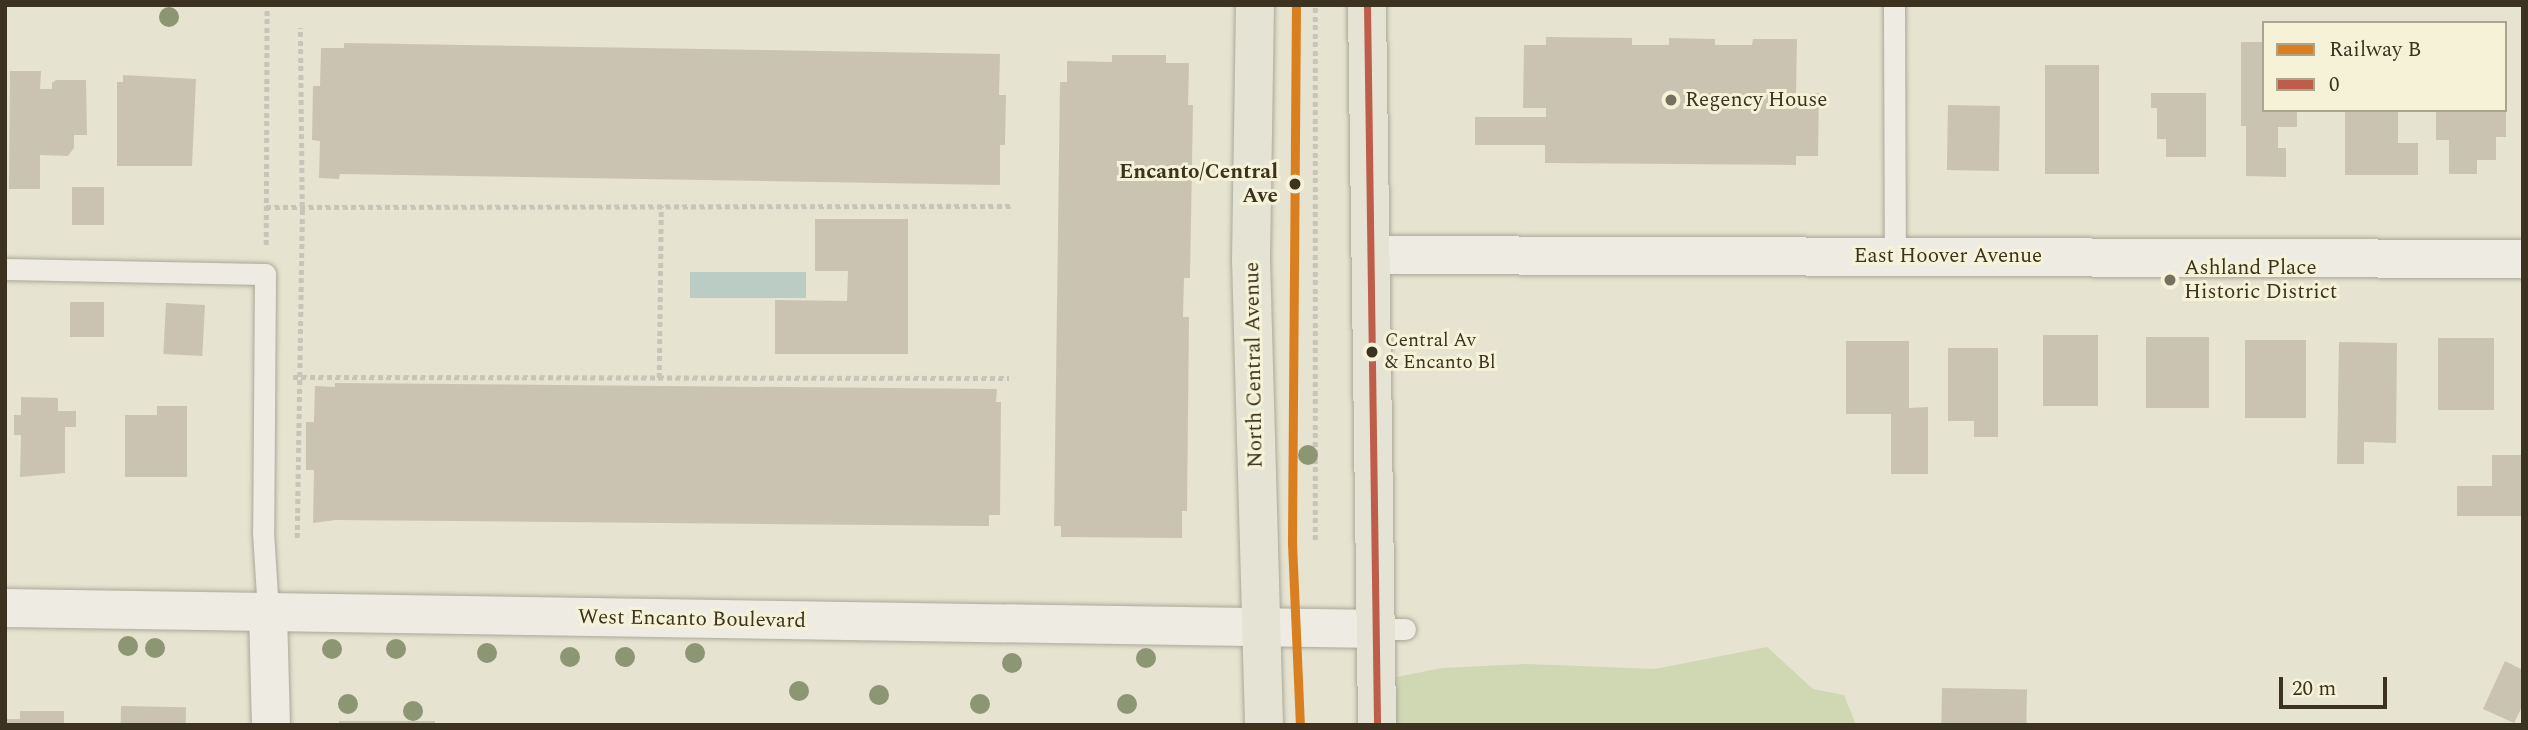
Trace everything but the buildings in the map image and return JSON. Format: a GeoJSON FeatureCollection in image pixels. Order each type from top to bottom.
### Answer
{"type":"FeatureCollection","features":[{"type":"Feature","properties":{"kind":"main road","name":"North Central Avenue"},"geometry":{"type":"LineString","coordinates":[[1255,5],[1251,259],[1264,725]]}},
{"type":"Feature","properties":{"kind":"main road"},"geometry":{"type":"LineString","coordinates":[[1367,5],[1372,256],[1391,629],[1377,725]]}},
{"type":"Feature","properties":{"kind":"street","name":"East Hoover Avenue"},"geometry":{"type":"LineString","coordinates":[[1372,256],[2523,259]]}},
{"type":"Feature","properties":{"kind":"street","name":"West Encanto Boulevard"},"geometry":{"type":"LineString","coordinates":[[5,608],[1391,629]]}},
{"type":"Feature","properties":{"kind":"street"},"geometry":{"type":"LineString","coordinates":[[268,612],[271,725]]}},
{"type":"Feature","properties":{"kind":"lane"},"geometry":{"type":"LineString","coordinates":[[1894,5],[1895,256]]}},
{"type":"Feature","properties":{"kind":"lane"},"geometry":{"type":"LineString","coordinates":[[5,269],[265,274],[263,532],[268,612]]}},
{"type":"Feature","properties":{"kind":"path"},"geometry":{"type":"LineString","coordinates":[[265,274],[267,5]]}},
{"type":"Feature","properties":{"kind":"path"},"geometry":{"type":"LineString","coordinates":[[1315,5],[1315,540]]}},
{"type":"Feature","properties":{"kind":"path"},"geometry":{"type":"LineString","coordinates":[[297,538],[302,207],[300,28]]}},
{"type":"Feature","properties":{"kind":"path"},"geometry":{"type":"LineString","coordinates":[[659,378],[661,206]]}},
{"type":"Feature","properties":{"kind":"path"},"geometry":{"type":"LineString","coordinates":[[266,207],[1011,206]]}},
{"type":"Feature","properties":{"kind":"path"},"geometry":{"type":"LineString","coordinates":[[264,377],[1009,378]]}},
{"type":"Feature","properties":{"kind":"green space"},"geometry":{"type":"Polygon","coordinates":[[[1767,647],[1813,689],[1844,695],[1856,725],[1377,725],[1377,681],[1442,668],[1527,664],[1655,669],[1767,647]]]}},
{"type":"Feature","properties":{"kind":"shaded area"},"geometry":{"type":"Polygon","coordinates":[[[690,272],[806,272],[806,298],[690,298],[690,272]]]}},
{"type":"Feature","properties":{"kind":"rail line","name":"B"},"geometry":{"type":"LineString","coordinates":[[1296,5],[1292,543],[1300,725]]}},
{"type":"Feature","properties":{"kind":"transit line","name":"0"},"geometry":{"type":"LineString","coordinates":[[1367,5],[1377,725]]}},
{"type":"Feature","properties":{"kind":"place","name":"Regency House"},"geometry":{"type":"Point","coordinates":[1671,100]}},
{"type":"Feature","properties":{"kind":"place","name":"Encanto/Central Ave"},"geometry":{"type":"Point","coordinates":[1295,184]}},
{"type":"Feature","properties":{"kind":"place","name":"Ashland Place Historic District"},"geometry":{"type":"Point","coordinates":[2170,280]}},
{"type":"Feature","properties":{"kind":"place","name":"Central Av & Encanto Bl"},"geometry":{"type":"Point","coordinates":[1372,352]}}]}
